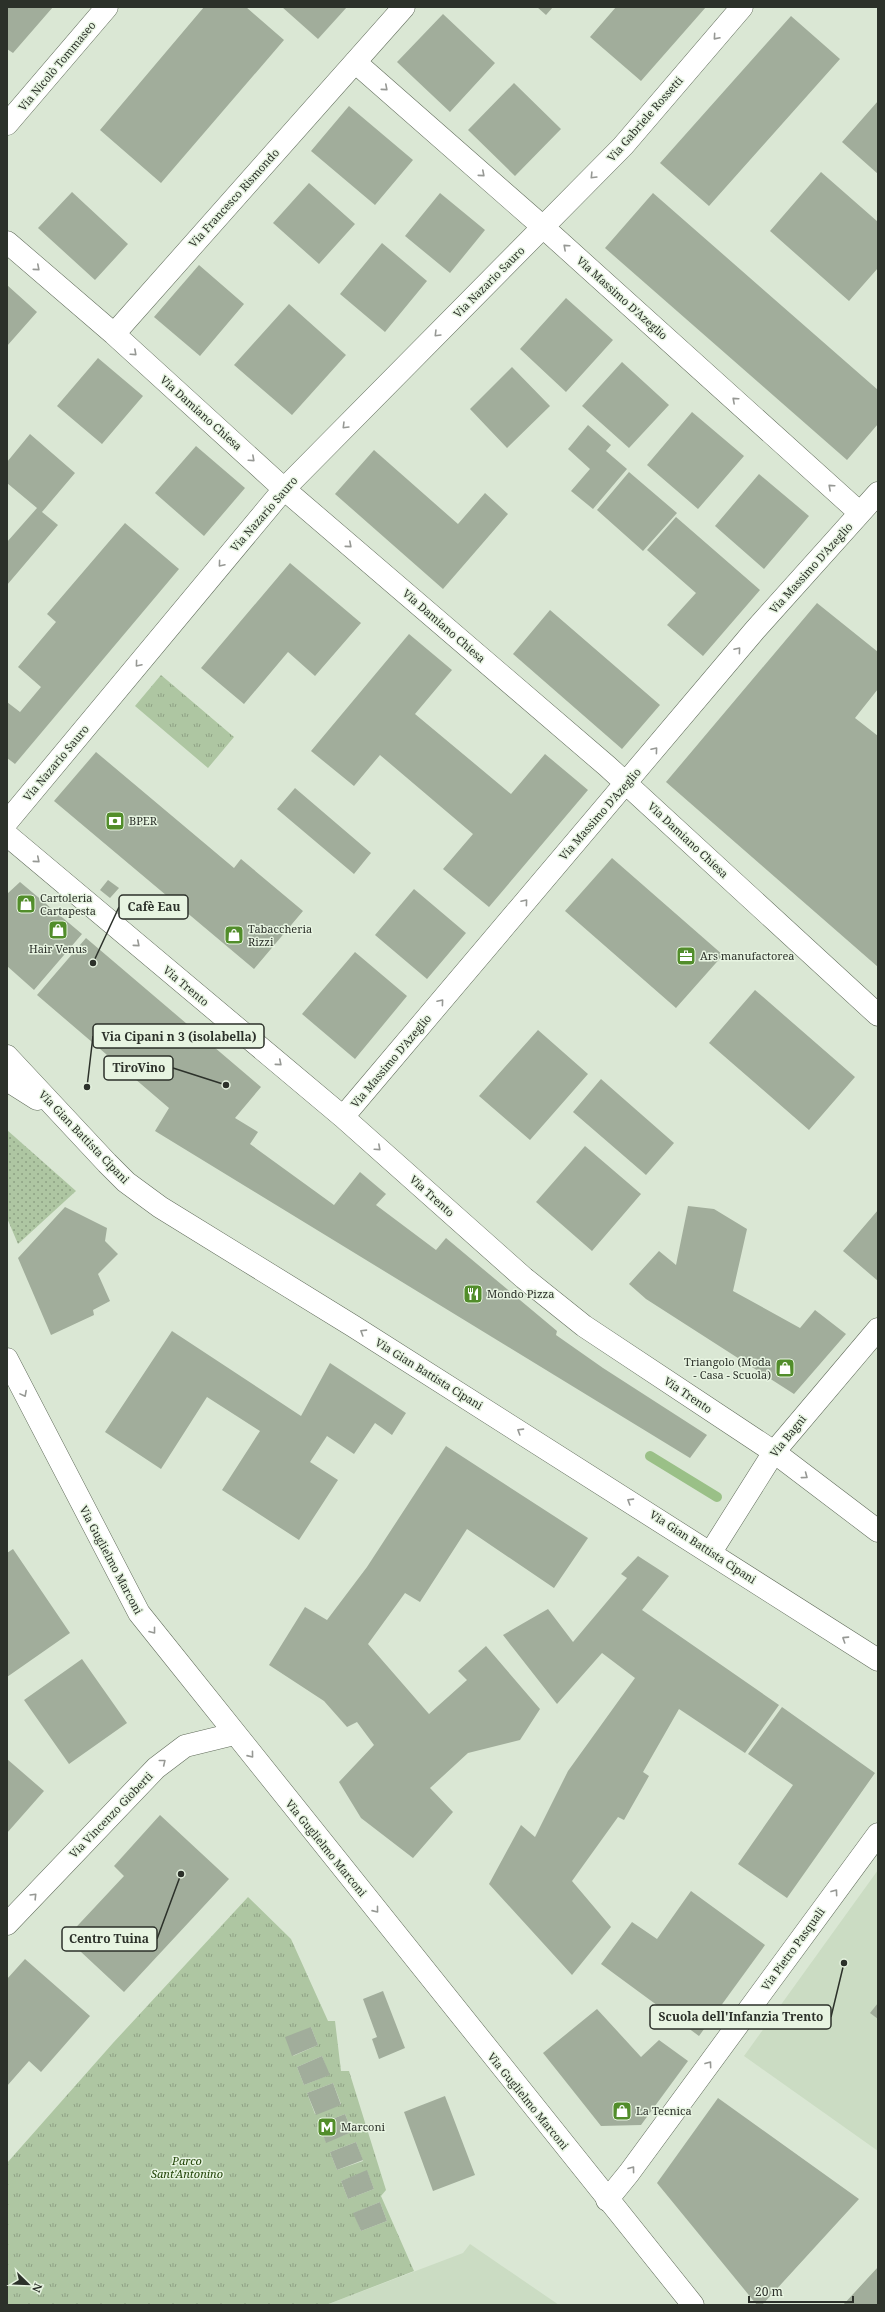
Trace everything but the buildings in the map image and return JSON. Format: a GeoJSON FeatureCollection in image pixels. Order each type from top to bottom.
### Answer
{"type":"FeatureCollection","features":[{"type":"Feature","properties":{"kind":"street","name":"Via Nicolò Tommaseo"},"geometry":{"type":"LineString","coordinates":[[7,124],[107,7]]}},
{"type":"Feature","properties":{"kind":"street","name":"Via Francesco Rismondo"},"geometry":{"type":"LineString","coordinates":[[114,334],[404,7]]}},
{"type":"Feature","properties":{"kind":"street","name":"Via Gabriele Rossetti"},"geometry":{"type":"LineString","coordinates":[[543,227],[623,146],[742,7]]}},
{"type":"Feature","properties":{"kind":"street"},"geometry":{"type":"LineString","coordinates":[[355,62],[543,227]]}},
{"type":"Feature","properties":{"kind":"street","name":"Via Nazario Sauro"},"geometry":{"type":"LineString","coordinates":[[7,822],[284,488],[543,227]]}},
{"type":"Feature","properties":{"kind":"street","name":"Via Massimo D'Azeglio"},"geometry":{"type":"LineString","coordinates":[[543,227],[860,513]]}},
{"type":"Feature","properties":{"kind":"street","name":"Via Damiano Chiesa"},"geometry":{"type":"LineString","coordinates":[[7,242],[114,334],[284,488],[626,784],[878,1015]]}},
{"type":"Feature","properties":{"kind":"street","name":"Via Massimo D'Azeglio"},"geometry":{"type":"LineString","coordinates":[[343,1117],[755,630],[878,493]]}},
{"type":"Feature","properties":{"kind":"street","name":"Via Trento"},"geometry":{"type":"LineString","coordinates":[[7,835],[343,1117],[524,1278],[584,1326],[774,1452],[878,1531]]}},
{"type":"Feature","properties":{"kind":"street","name":"Via Gian Battista Cipani"},"geometry":{"type":"LineString","coordinates":[[7,1056],[126,1182],[160,1207],[353,1326],[711,1552],[878,1660]]}},
{"type":"Feature","properties":{"kind":"street"},"geometry":{"type":"LineString","coordinates":[[7,1080],[60,1113]]}},
{"type":"Feature","properties":{"kind":"street","name":"Via Bagni"},"geometry":{"type":"LineString","coordinates":[[711,1552],[774,1452],[878,1329]]}},
{"type":"Feature","properties":{"kind":"street","name":"Via Guglielmo Marconi"},"geometry":{"type":"LineString","coordinates":[[7,1359],[139,1613],[607,2200],[693,2305]]}},
{"type":"Feature","properties":{"kind":"street","name":"Via Vincenzo Gioberti"},"geometry":{"type":"LineString","coordinates":[[7,1924],[156,1768],[186,1746],[234,1734]]}},
{"type":"Feature","properties":{"kind":"street","name":"Via Pietro Pasquali"},"geometry":{"type":"LineString","coordinates":[[607,2200],[629,2173],[878,1834]]}},
{"type":"Feature","properties":{"kind":"shaded area"},"geometry":{"type":"Polygon","coordinates":[[[878,1870],[878,2151],[744,2056],[878,1870]]]}},
{"type":"Feature","properties":{"kind":"shaded area"},"geometry":{"type":"Polygon","coordinates":[[[470,2244],[559,2305],[326,2305],[463,2253],[470,2244]]]}},
{"type":"Feature","properties":{"kind":"green space"},"geometry":{"type":"Polygon","coordinates":[[[161,675],[234,737],[208,768],[135,706],[161,675]]]}},
{"type":"Feature","properties":{"kind":"green space"},"geometry":{"type":"Polygon","coordinates":[[[7,1130],[76,1191],[18,1244],[7,1218],[7,1130]]]}},
{"type":"Feature","properties":{"kind":"green space","name":"Parco Sant'Antonino"},"geometry":{"type":"Polygon","coordinates":[[[248,1897],[291,1939],[328,2021],[335,2021],[341,2071],[349,2071],[386,2190],[381,2196],[414,2271],[326,2305],[7,2305],[7,2163],[113,2043],[248,1897]],[[311,2027],[293,2056],[318,2045],[311,2027]],[[322,2056],[297,2067],[304,2085],[329,2075],[322,2056]],[[333,2083],[307,2093],[315,2114],[341,2104],[333,2083]],[[345,2114],[319,2124],[326,2142],[352,2132],[345,2114]],[[356,2142],[330,2152],[337,2170],[363,2161],[356,2142]],[[367,2171],[341,2181],[348,2199],[374,2189],[367,2171]],[[380,2202],[354,2213],[361,2231],[387,2221],[380,2202]]]}},
{"type":"Feature","properties":{"kind":"waterway"},"geometry":{"type":"LineString","coordinates":[[650,1456],[717,1497]]}},
{"type":"Feature","properties":{"kind":"place","name":"BPER"},"geometry":{"type":"Point","coordinates":[115,821]}},
{"type":"Feature","properties":{"kind":"place","name":"Cartoleria Cartapesta"},"geometry":{"type":"Point","coordinates":[26,904]}},
{"type":"Feature","properties":{"kind":"place","name":"Hair Venus"},"geometry":{"type":"Point","coordinates":[58,930]}},
{"type":"Feature","properties":{"kind":"place","name":"Tabaccheria Rizzi"},"geometry":{"type":"Point","coordinates":[234,935]}},
{"type":"Feature","properties":{"kind":"place","name":"Ars manufactorea"},"geometry":{"type":"Point","coordinates":[686,956]}},
{"type":"Feature","properties":{"kind":"place","name":"Cafè Eau"},"geometry":{"type":"Point","coordinates":[93,963]}},
{"type":"Feature","properties":{"kind":"place","name":"TiroVino"},"geometry":{"type":"Point","coordinates":[226,1085]}},
{"type":"Feature","properties":{"kind":"place","name":"Via Cipani n 3 (isolabella)"},"geometry":{"type":"Point","coordinates":[87,1087]}},
{"type":"Feature","properties":{"kind":"place","name":"Mondo Pizza"},"geometry":{"type":"Point","coordinates":[473,1294]}},
{"type":"Feature","properties":{"kind":"place","name":"Triangolo (Moda - Casa - Scuola)"},"geometry":{"type":"Point","coordinates":[785,1368]}},
{"type":"Feature","properties":{"kind":"place","name":"Centro Tuina"},"geometry":{"type":"Point","coordinates":[181,1874]}},
{"type":"Feature","properties":{"kind":"place","name":"Scuola dell'Infanzia Trento"},"geometry":{"type":"Point","coordinates":[844,1963]}},
{"type":"Feature","properties":{"kind":"place","name":"La Tecnica"},"geometry":{"type":"Point","coordinates":[622,2111]}},
{"type":"Feature","properties":{"kind":"place","name":"Marconi"},"geometry":{"type":"Point","coordinates":[327,2127]}}]}
